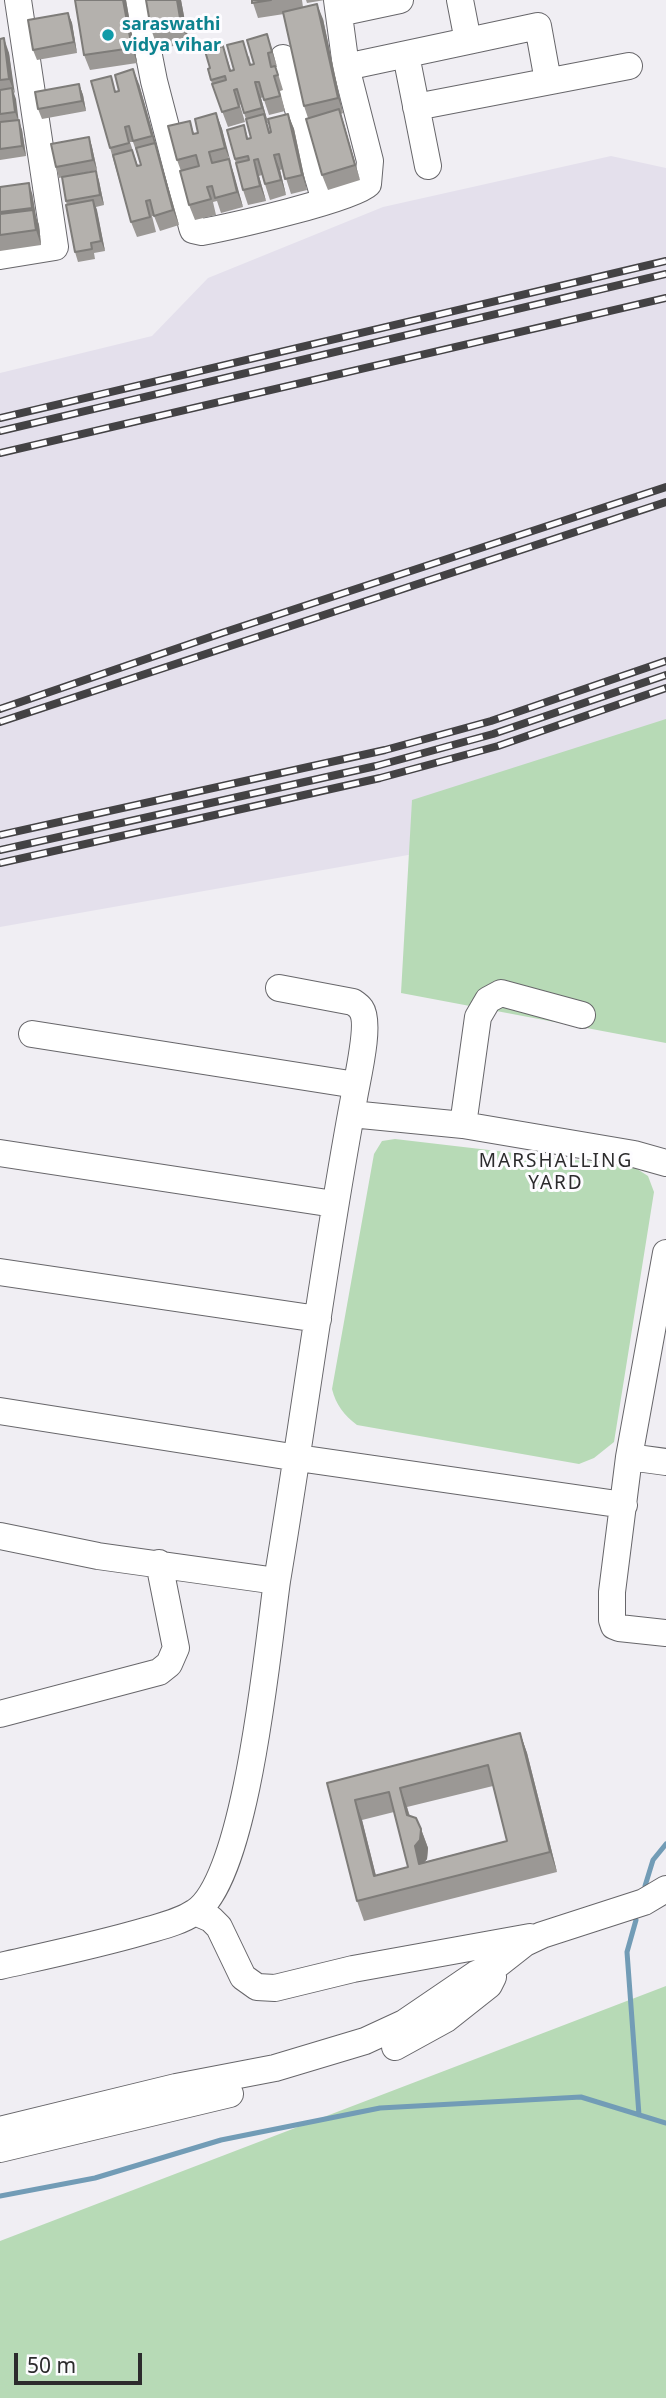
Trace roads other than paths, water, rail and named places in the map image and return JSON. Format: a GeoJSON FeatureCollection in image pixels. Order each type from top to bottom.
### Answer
{"type":"FeatureCollection","features":[{"type":"Feature","properties":{"kind":"street"},"geometry":{"type":"LineString","coordinates":[[0,256],[55,247],[18,0]]}},
{"type":"Feature","properties":{"kind":"street"},"geometry":{"type":"LineString","coordinates":[[138,0],[154,81],[193,230],[202,232],[325,201],[366,187],[370,177],[370,162],[346,67],[338,6],[400,0]]}},
{"type":"Feature","properties":{"kind":"street"},"geometry":{"type":"LineString","coordinates":[[460,0],[468,41]]}},
{"type":"Feature","properties":{"kind":"street"},"geometry":{"type":"LineString","coordinates":[[346,67],[538,26],[548,81]]}},
{"type":"Feature","properties":{"kind":"street"},"geometry":{"type":"LineString","coordinates":[[406,55],[428,166]]}},
{"type":"Feature","properties":{"kind":"street"},"geometry":{"type":"LineString","coordinates":[[284,58],[325,201]]}},
{"type":"Feature","properties":{"kind":"street"},"geometry":{"type":"LineString","coordinates":[[416,107],[629,66]]}},
{"type":"Feature","properties":{"kind":"street"},"geometry":{"type":"LineString","coordinates":[[0,1966],[104,1942],[179,1921],[195,1912],[203,1906],[216,1884],[235,1830],[252,1769],[277,1581],[298,1458],[334,1204],[356,1085],[364,1017],[354,1002],[279,988]]}},
{"type":"Feature","properties":{"kind":"street"},"geometry":{"type":"LineString","coordinates":[[463,1125],[478,1017],[488,1000],[501,993],[582,1015]]}},
{"type":"Feature","properties":{"kind":"street"},"geometry":{"type":"LineString","coordinates":[[32,1034],[356,1085]]}},
{"type":"Feature","properties":{"kind":"street"},"geometry":{"type":"LineString","coordinates":[[351,1114],[463,1125],[634,1154],[666,1163]]}},
{"type":"Feature","properties":{"kind":"street"},"geometry":{"type":"LineString","coordinates":[[0,1153],[334,1204]]}},
{"type":"Feature","properties":{"kind":"street"},"geometry":{"type":"LineString","coordinates":[[666,1253],[629,1457],[612,1592],[614,1626],[666,1633]]}},
{"type":"Feature","properties":{"kind":"street"},"geometry":{"type":"LineString","coordinates":[[0,1272],[318,1319]]}},
{"type":"Feature","properties":{"kind":"street"},"geometry":{"type":"LineString","coordinates":[[0,1411],[624,1505]]}},
{"type":"Feature","properties":{"kind":"street"},"geometry":{"type":"LineString","coordinates":[[629,1457],[666,1462]]}},
{"type":"Feature","properties":{"kind":"street"},"geometry":{"type":"LineString","coordinates":[[0,1536],[98,1556],[277,1581]]}},
{"type":"Feature","properties":{"kind":"street"},"geometry":{"type":"LineString","coordinates":[[0,1714],[159,1672],[169,1664],[176,1648],[159,1563]]}},
{"type":"Feature","properties":{"kind":"street"},"geometry":{"type":"LineString","coordinates":[[0,2130],[176,2087],[275,2068],[365,2042],[404,2023],[476,1974],[497,1965],[525,1943],[643,1902],[663,1892]]}},
{"type":"Feature","properties":{"kind":"street"},"geometry":{"type":"LineString","coordinates":[[195,1912],[211,1919],[219,1927],[243,1977],[257,1987],[275,1988],[353,1969],[542,1935]]}},
{"type":"Feature","properties":{"kind":"street"},"geometry":{"type":"LineString","coordinates":[[0,2148],[263,2085],[381,2053],[446,2019],[489,1985],[497,1965]]}},
{"type":"Feature","properties":{"kind":"waterway"},"geometry":{"type":"LineString","coordinates":[[645,1886],[653,1860],[666,1844]]}},
{"type":"Feature","properties":{"kind":"waterway"},"geometry":{"type":"LineString","coordinates":[[636,1920],[627,1952],[639,2115]]}},
{"type":"Feature","properties":{"kind":"waterway"},"geometry":{"type":"LineString","coordinates":[[0,2196],[95,2178],[221,2140],[380,2108],[581,2097],[666,2123]]}},
{"type":"Feature","properties":{"kind":"railway"},"geometry":{"type":"LineString","coordinates":[[0,418],[666,261]]}},
{"type":"Feature","properties":{"kind":"railway"},"geometry":{"type":"LineString","coordinates":[[0,431],[666,274]]}},
{"type":"Feature","properties":{"kind":"railway"},"geometry":{"type":"LineString","coordinates":[[0,453],[666,298]]}},
{"type":"Feature","properties":{"kind":"railway"},"geometry":{"type":"LineString","coordinates":[[0,709],[666,487]]}},
{"type":"Feature","properties":{"kind":"railway"},"geometry":{"type":"LineString","coordinates":[[0,722],[666,502]]}},
{"type":"Feature","properties":{"kind":"railway"},"geometry":{"type":"LineString","coordinates":[[0,835],[385,750],[491,721],[666,661]]}},
{"type":"Feature","properties":{"kind":"railway"},"geometry":{"type":"LineString","coordinates":[[0,850],[376,766],[493,734],[666,675]]}},
{"type":"Feature","properties":{"kind":"railway"},"geometry":{"type":"LineString","coordinates":[[0,863],[380,778],[498,746],[666,688]]}},
{"type":"Feature","properties":{"kind":"place","name":"saraswathi vidya vihar"},"geometry":{"type":"Point","coordinates":[108,35]}},
{"type":"Feature","properties":{"kind":"district","name":"MARSHALLING YARD"},"geometry":{"type":"Point","coordinates":[556,1173]}}]}
